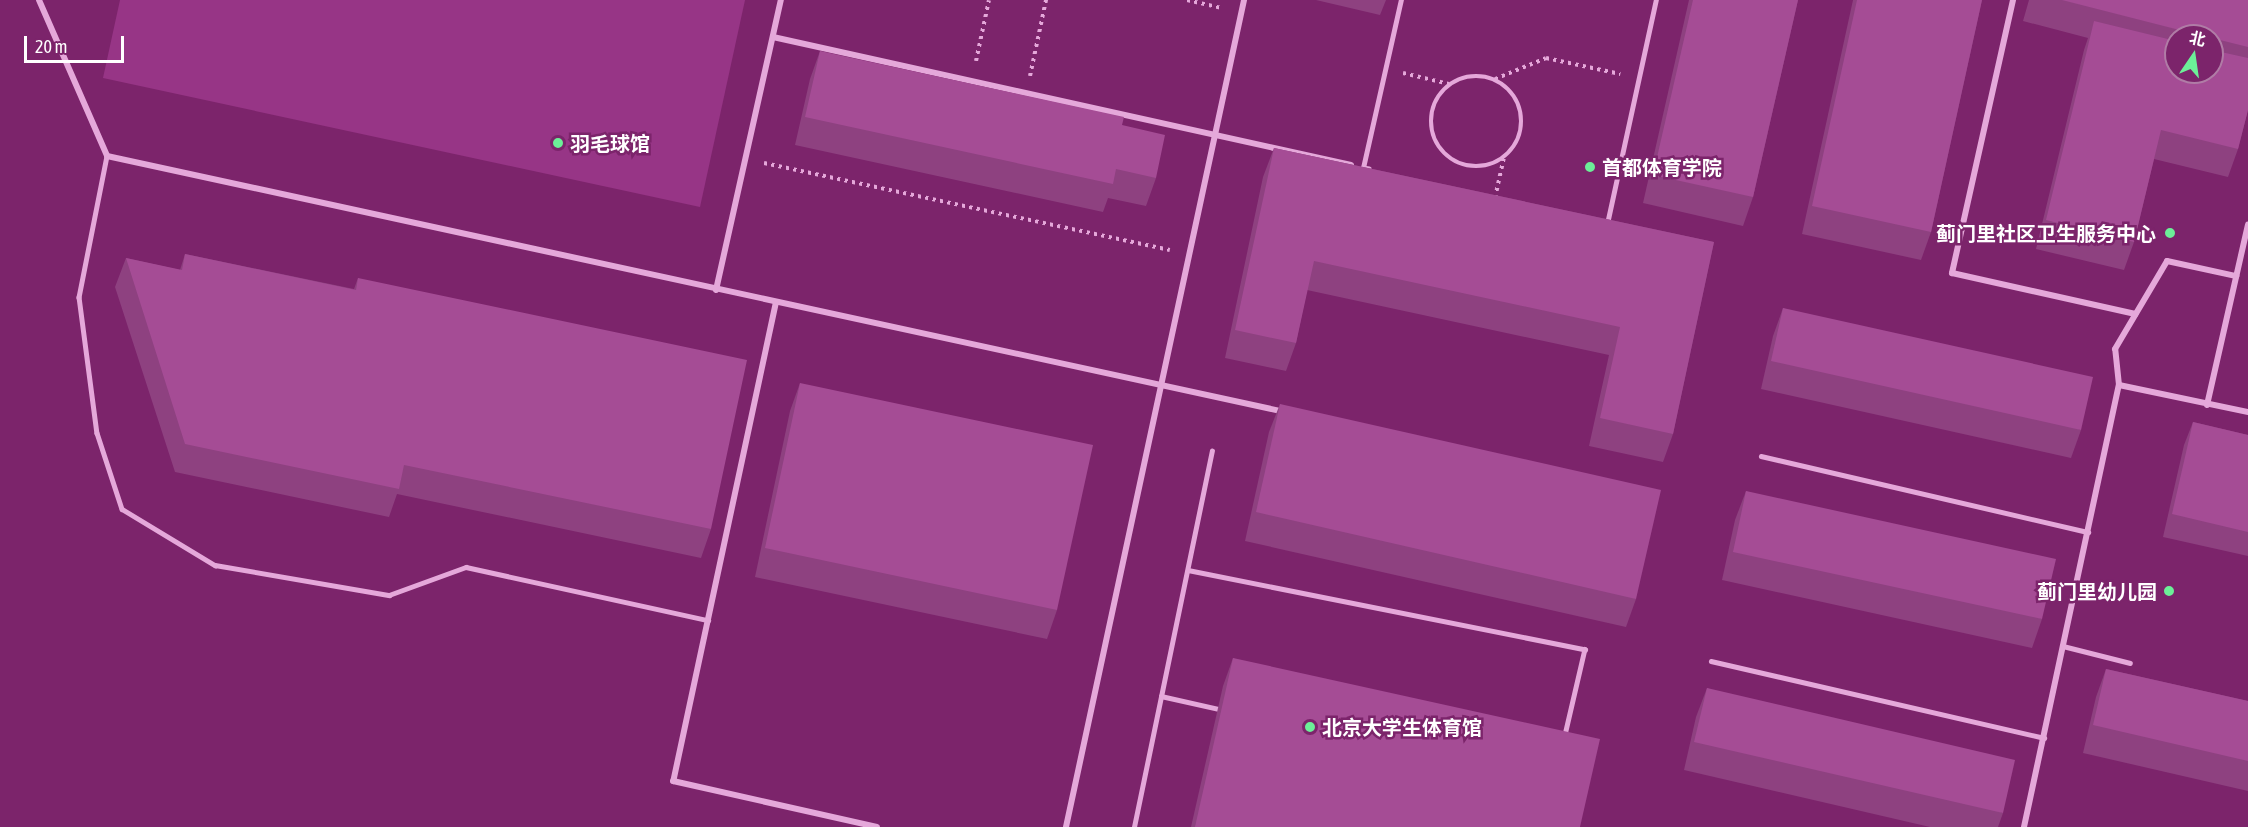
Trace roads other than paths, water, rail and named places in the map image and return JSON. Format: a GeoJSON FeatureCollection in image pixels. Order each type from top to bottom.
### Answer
{"type":"FeatureCollection","features":[{"type":"Feature","properties":{"kind":"street"},"geometry":{"type":"LineString","coordinates":[[39,0],[106,156],[716,290],[1161,384],[1299,416]]}},
{"type":"Feature","properties":{"kind":"street"},"geometry":{"type":"LineString","coordinates":[[716,290],[781,0]]}},
{"type":"Feature","properties":{"kind":"street"},"geometry":{"type":"LineString","coordinates":[[1066,827],[1244,0]]}},
{"type":"Feature","properties":{"kind":"street"},"geometry":{"type":"LineString","coordinates":[[2013,0],[1952,273],[2135,315]]}},
{"type":"Feature","properties":{"kind":"street"},"geometry":{"type":"LineString","coordinates":[[773,37],[1363,168]]}},
{"type":"Feature","properties":{"kind":"street"},"geometry":{"type":"LineString","coordinates":[[2207,405],[2248,225]]}},
{"type":"Feature","properties":{"kind":"street"},"geometry":{"type":"LineString","coordinates":[[2024,827],[2119,386],[2115,349],[2167,261],[2236,276]]}},
{"type":"Feature","properties":{"kind":"street"},"geometry":{"type":"LineString","coordinates":[[776,302],[673,782],[877,827]]}},
{"type":"Feature","properties":{"kind":"street"},"geometry":{"type":"LineString","coordinates":[[2119,386],[2248,412]]}},
{"type":"Feature","properties":{"kind":"lane"},"geometry":{"type":"LineString","coordinates":[[1374,170],[1363,168],[1401,0]]}},
{"type":"Feature","properties":{"kind":"lane"},"geometry":{"type":"LineString","coordinates":[[1596,221],[1607,224],[1656,0]]}},
{"type":"Feature","properties":{"kind":"lane"},"geometry":{"type":"LineString","coordinates":[[106,156],[79,297],[96,433],[122,509],[215,565],[389,594],[466,567],[708,620]]}},
{"type":"Feature","properties":{"kind":"lane"},"geometry":{"type":"LineString","coordinates":[[1134,827],[1212,451]]}},
{"type":"Feature","properties":{"kind":"lane"},"geometry":{"type":"LineString","coordinates":[[1761,456],[2088,532]]}},
{"type":"Feature","properties":{"kind":"lane"},"geometry":{"type":"LineString","coordinates":[[1188,570],[1585,649],[1562,748]]}},
{"type":"Feature","properties":{"kind":"lane"},"geometry":{"type":"LineString","coordinates":[[2063,646],[2130,663]]}},
{"type":"Feature","properties":{"kind":"lane"},"geometry":{"type":"LineString","coordinates":[[1711,661],[2044,738]]}},
{"type":"Feature","properties":{"kind":"lane"},"geometry":{"type":"LineString","coordinates":[[1161,696],[1231,711]]}},
{"type":"Feature","properties":{"kind":"place","name":"羽毛球馆"},"geometry":{"type":"Point","coordinates":[558,143]}},
{"type":"Feature","properties":{"kind":"place","name":"首都体育学院"},"geometry":{"type":"Point","coordinates":[1590,167]}},
{"type":"Feature","properties":{"kind":"place","name":"蓟门里社区卫生服务中心"},"geometry":{"type":"Point","coordinates":[2170,233]}},
{"type":"Feature","properties":{"kind":"place","name":"蓟门里幼儿园"},"geometry":{"type":"Point","coordinates":[2169,591]}},
{"type":"Feature","properties":{"kind":"place","name":"北京大学生体育馆"},"geometry":{"type":"Point","coordinates":[1310,727]}}]}
